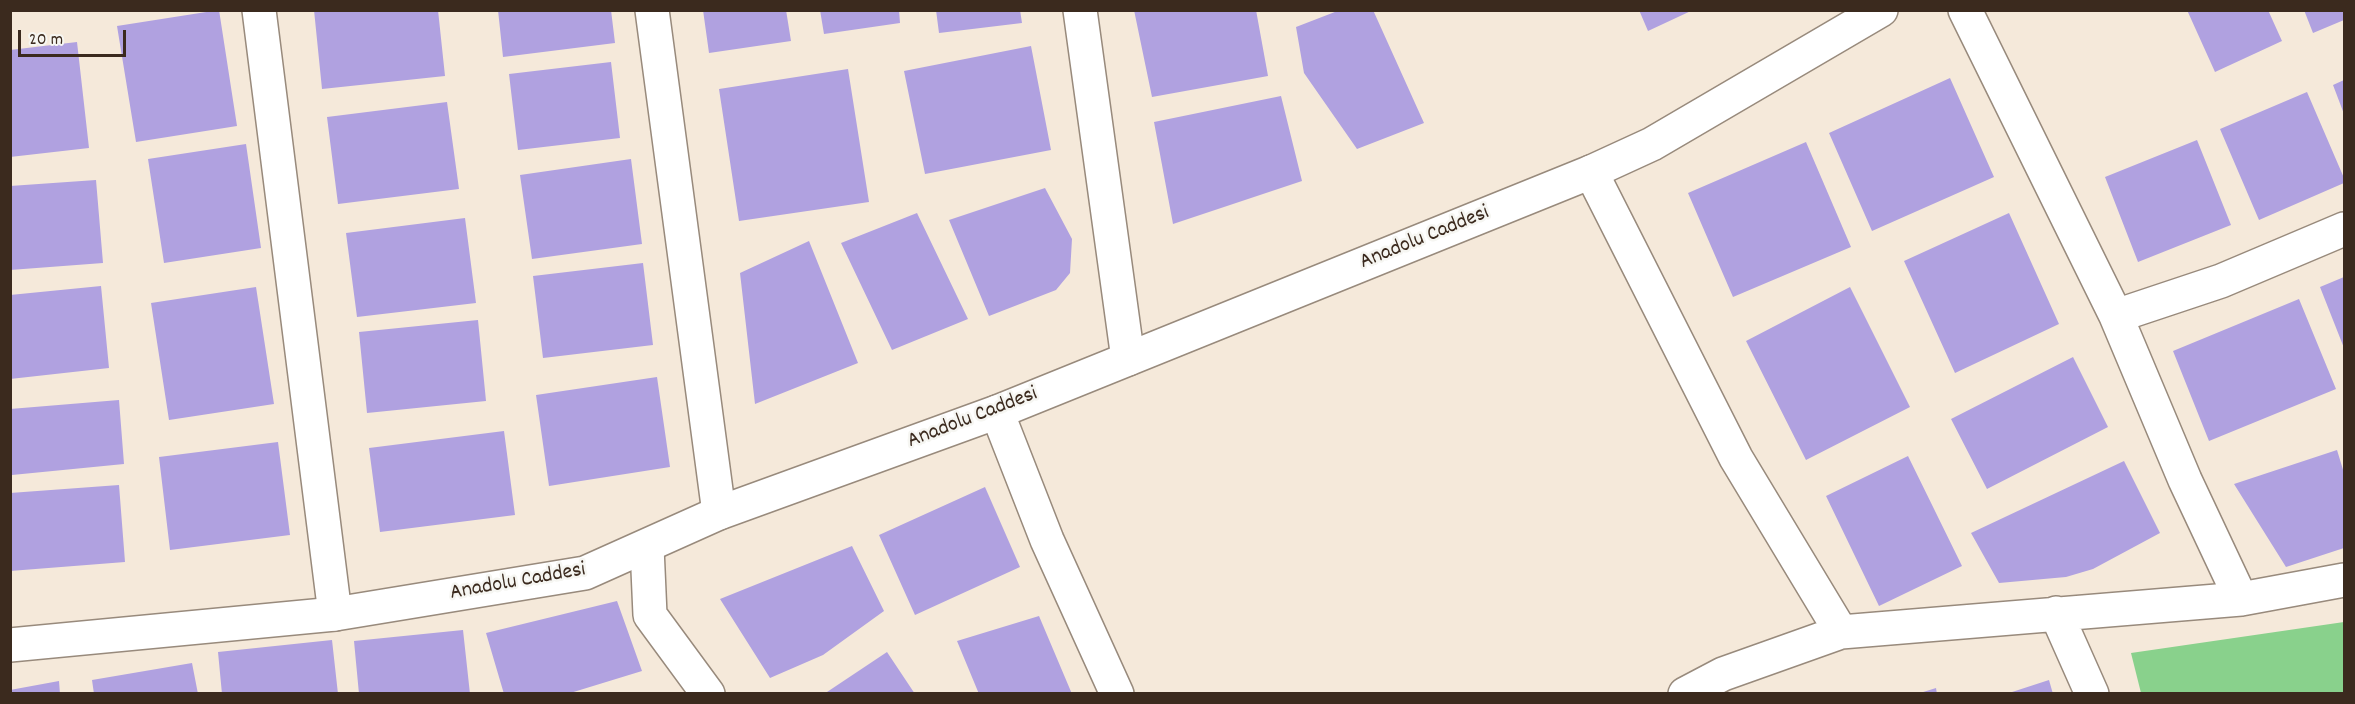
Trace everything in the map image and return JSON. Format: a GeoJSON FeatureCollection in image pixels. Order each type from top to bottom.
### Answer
{"type":"FeatureCollection","features":[{"type":"Feature","properties":{"kind":"street"},"geometry":{"type":"LineString","coordinates":[[259,10],[335,614]]}},
{"type":"Feature","properties":{"kind":"street"},"geometry":{"type":"LineString","coordinates":[[652,10],[719,513]]}},
{"type":"Feature","properties":{"kind":"street"},"geometry":{"type":"LineString","coordinates":[[1080,10],[1128,359]]}},
{"type":"Feature","properties":{"kind":"street","name":"Anadolu Caddesi"},"geometry":{"type":"LineString","coordinates":[[10,645],[335,614],[585,573],[719,513],[997,412],[1591,172],[1652,144],[1881,10]]}},
{"type":"Feature","properties":{"kind":"street"},"geometry":{"type":"LineString","coordinates":[[1965,10],[2116,316],[2185,480],[2241,599]]}},
{"type":"Feature","properties":{"kind":"street"},"geometry":{"type":"LineString","coordinates":[[1591,172],[1736,458],[1841,632]]}},
{"type":"Feature","properties":{"kind":"street"},"geometry":{"type":"LineString","coordinates":[[2116,316],[2221,281],[2344,229]]}},
{"type":"Feature","properties":{"kind":"street"},"geometry":{"type":"LineString","coordinates":[[997,412],[1047,540],[1117,693]]}},
{"type":"Feature","properties":{"kind":"street"},"geometry":{"type":"LineString","coordinates":[[646,547],[650,615],[708,693]]}},
{"type":"Feature","properties":{"kind":"street"},"geometry":{"type":"LineString","coordinates":[[1685,693],[1723,674],[1841,632],[2241,599],[2344,580]]}},
{"type":"Feature","properties":{"kind":"street"},"geometry":{"type":"LineString","coordinates":[[2056,613],[2092,693]]}},
{"type":"Feature","properties":{"kind":"green space"},"geometry":{"type":"Polygon","coordinates":[[[2344,622],[2344,693],[2141,693],[2131,653],[2344,622]]]}},
{"type":"Feature","properties":{"kind":"building"},"geometry":{"type":"Polygon","coordinates":[[[219,10],[237,126],[136,142],[117,26],[219,10]]]}},
{"type":"Feature","properties":{"kind":"building"},"geometry":{"type":"Polygon","coordinates":[[[314,10],[438,10],[445,76],[322,89],[314,10]]]}},
{"type":"Feature","properties":{"kind":"building"},"geometry":{"type":"Polygon","coordinates":[[[498,10],[611,10],[615,43],[503,57],[498,10]]]}},
{"type":"Feature","properties":{"kind":"building"},"geometry":{"type":"Polygon","coordinates":[[[703,10],[786,10],[791,41],[709,53],[703,10]]]}},
{"type":"Feature","properties":{"kind":"building"},"geometry":{"type":"Polygon","coordinates":[[[820,10],[899,10],[900,23],[824,34],[820,10]]]}},
{"type":"Feature","properties":{"kind":"building"},"geometry":{"type":"Polygon","coordinates":[[[936,10],[1020,10],[1022,23],[939,33],[936,10]]]}},
{"type":"Feature","properties":{"kind":"building"},"geometry":{"type":"Polygon","coordinates":[[[1134,10],[1256,10],[1268,76],[1152,97],[1134,10]]]}},
{"type":"Feature","properties":{"kind":"building"},"geometry":{"type":"Polygon","coordinates":[[[1340,10],[1373,10],[1424,123],[1357,149],[1304,73],[1296,27],[1340,10]]]}},
{"type":"Feature","properties":{"kind":"building"},"geometry":{"type":"Polygon","coordinates":[[[1639,10],[1693,10],[1648,31],[1639,10]]]}},
{"type":"Feature","properties":{"kind":"building"},"geometry":{"type":"Polygon","coordinates":[[[2187,10],[2268,10],[2282,41],[2215,72],[2187,10]]]}},
{"type":"Feature","properties":{"kind":"building"},"geometry":{"type":"Polygon","coordinates":[[[2304,10],[2344,10],[2344,20],[2313,33],[2304,10]]]}},
{"type":"Feature","properties":{"kind":"building"},"geometry":{"type":"Polygon","coordinates":[[[77,42],[89,148],[10,157],[10,50],[77,42]]]}},
{"type":"Feature","properties":{"kind":"building"},"geometry":{"type":"Polygon","coordinates":[[[1031,46],[1051,150],[925,174],[904,71],[1031,46]]]}},
{"type":"Feature","properties":{"kind":"building"},"geometry":{"type":"Polygon","coordinates":[[[611,62],[620,138],[518,150],[509,74],[611,62]]]}},
{"type":"Feature","properties":{"kind":"building"},"geometry":{"type":"Polygon","coordinates":[[[848,69],[869,202],[739,221],[719,89],[848,69]]]}},
{"type":"Feature","properties":{"kind":"building"},"geometry":{"type":"Polygon","coordinates":[[[1950,78],[1994,177],[1872,231],[1829,133],[1950,78]]]}},
{"type":"Feature","properties":{"kind":"building"},"geometry":{"type":"Polygon","coordinates":[[[2344,80],[2344,114],[2333,85],[2344,80]]]}},
{"type":"Feature","properties":{"kind":"building"},"geometry":{"type":"Polygon","coordinates":[[[2307,92],[2344,178],[2344,183],[2259,220],[2220,129],[2307,92]]]}},
{"type":"Feature","properties":{"kind":"building"},"geometry":{"type":"Polygon","coordinates":[[[1281,96],[1302,181],[1173,224],[1154,122],[1281,96]]]}},
{"type":"Feature","properties":{"kind":"building"},"geometry":{"type":"Polygon","coordinates":[[[447,102],[459,189],[338,204],[327,117],[447,102]]]}},
{"type":"Feature","properties":{"kind":"building"},"geometry":{"type":"Polygon","coordinates":[[[2197,140],[2231,225],[2138,262],[2105,177],[2197,140]]]}},
{"type":"Feature","properties":{"kind":"building"},"geometry":{"type":"Polygon","coordinates":[[[1806,142],[1851,247],[1733,297],[1688,193],[1806,142]]]}},
{"type":"Feature","properties":{"kind":"building"},"geometry":{"type":"Polygon","coordinates":[[[246,144],[261,248],[164,263],[148,159],[246,144]]]}},
{"type":"Feature","properties":{"kind":"building"},"geometry":{"type":"Polygon","coordinates":[[[631,159],[642,244],[532,259],[520,175],[631,159]]]}},
{"type":"Feature","properties":{"kind":"building"},"geometry":{"type":"Polygon","coordinates":[[[96,180],[103,263],[10,270],[10,186],[96,180]]]}},
{"type":"Feature","properties":{"kind":"building"},"geometry":{"type":"Polygon","coordinates":[[[1045,188],[1072,239],[1070,273],[1056,290],[989,316],[949,220],[1045,188]]]}},
{"type":"Feature","properties":{"kind":"building"},"geometry":{"type":"Polygon","coordinates":[[[917,213],[968,319],[892,350],[841,243],[917,213]]]}},
{"type":"Feature","properties":{"kind":"building"},"geometry":{"type":"Polygon","coordinates":[[[2009,213],[2059,324],[1955,373],[1904,261],[2009,213]]]}},
{"type":"Feature","properties":{"kind":"building"},"geometry":{"type":"Polygon","coordinates":[[[465,218],[476,303],[357,317],[346,233],[465,218]]]}},
{"type":"Feature","properties":{"kind":"building"},"geometry":{"type":"Polygon","coordinates":[[[809,241],[858,363],[755,404],[740,273],[809,241]]]}},
{"type":"Feature","properties":{"kind":"building"},"geometry":{"type":"Polygon","coordinates":[[[643,263],[653,345],[543,358],[533,276],[643,263]]]}},
{"type":"Feature","properties":{"kind":"building"},"geometry":{"type":"Polygon","coordinates":[[[2344,277],[2344,348],[2320,287],[2344,277]]]}},
{"type":"Feature","properties":{"kind":"building"},"geometry":{"type":"Polygon","coordinates":[[[101,286],[109,368],[10,379],[10,295],[101,286]]]}},
{"type":"Feature","properties":{"kind":"building"},"geometry":{"type":"Polygon","coordinates":[[[256,287],[274,404],[169,420],[151,303],[256,287]]]}},
{"type":"Feature","properties":{"kind":"building"},"geometry":{"type":"Polygon","coordinates":[[[1850,287],[1910,407],[1806,460],[1746,341],[1850,287]]]}},
{"type":"Feature","properties":{"kind":"building"},"geometry":{"type":"Polygon","coordinates":[[[2299,299],[2336,389],[2209,441],[2173,351],[2299,299]]]}},
{"type":"Feature","properties":{"kind":"building"},"geometry":{"type":"Polygon","coordinates":[[[478,320],[486,401],[367,413],[359,332],[478,320]]]}},
{"type":"Feature","properties":{"kind":"building"},"geometry":{"type":"Polygon","coordinates":[[[2073,357],[2108,427],[1987,489],[1951,419],[2073,357]]]}},
{"type":"Feature","properties":{"kind":"building"},"geometry":{"type":"Polygon","coordinates":[[[657,377],[670,467],[549,486],[536,395],[657,377]]]}},
{"type":"Feature","properties":{"kind":"building"},"geometry":{"type":"Polygon","coordinates":[[[119,400],[124,464],[12,475],[10,409],[119,400]]]}},
{"type":"Feature","properties":{"kind":"building"},"geometry":{"type":"Polygon","coordinates":[[[504,431],[515,515],[380,532],[369,448],[504,431]]]}},
{"type":"Feature","properties":{"kind":"building"},"geometry":{"type":"Polygon","coordinates":[[[278,442],[290,535],[170,550],[159,457],[278,442]]]}},
{"type":"Feature","properties":{"kind":"building"},"geometry":{"type":"Polygon","coordinates":[[[2337,450],[2344,473],[2344,548],[2286,567],[2234,484],[2337,450]]]}},
{"type":"Feature","properties":{"kind":"building"},"geometry":{"type":"Polygon","coordinates":[[[1908,456],[1962,566],[1879,606],[1826,496],[1908,456]]]}},
{"type":"Feature","properties":{"kind":"building"},"geometry":{"type":"Polygon","coordinates":[[[2124,461],[2160,533],[2093,569],[2066,577],[1999,583],[1971,533],[2124,461]]]}},
{"type":"Feature","properties":{"kind":"building"},"geometry":{"type":"Polygon","coordinates":[[[119,485],[125,562],[10,571],[10,493],[119,485]]]}},
{"type":"Feature","properties":{"kind":"building"},"geometry":{"type":"Polygon","coordinates":[[[985,487],[1020,567],[915,615],[879,535],[985,487]]]}},
{"type":"Feature","properties":{"kind":"building"},"geometry":{"type":"Polygon","coordinates":[[[852,546],[884,611],[823,655],[770,678],[720,599],[852,546]]]}},
{"type":"Feature","properties":{"kind":"building"},"geometry":{"type":"Polygon","coordinates":[[[617,601],[642,671],[567,694],[504,694],[486,633],[617,601]]]}},
{"type":"Feature","properties":{"kind":"building"},"geometry":{"type":"Polygon","coordinates":[[[1039,616],[1072,694],[979,694],[957,641],[1039,616]]]}},
{"type":"Feature","properties":{"kind":"building"},"geometry":{"type":"Polygon","coordinates":[[[463,630],[470,694],[359,694],[354,641],[463,630]]]}},
{"type":"Feature","properties":{"kind":"building"},"geometry":{"type":"Polygon","coordinates":[[[332,640],[338,694],[222,694],[218,652],[332,640]]]}},
{"type":"Feature","properties":{"kind":"building"},"geometry":{"type":"Polygon","coordinates":[[[887,652],[915,694],[824,694],[887,652]]]}},
{"type":"Feature","properties":{"kind":"building"},"geometry":{"type":"Polygon","coordinates":[[[192,663],[198,694],[94,694],[92,680],[192,663]]]}},
{"type":"Feature","properties":{"kind":"building"},"geometry":{"type":"Polygon","coordinates":[[[2049,680],[2053,694],[2009,694],[2009,693],[2049,680]]]}},
{"type":"Feature","properties":{"kind":"building"},"geometry":{"type":"Polygon","coordinates":[[[59,681],[60,694],[10,694],[10,690],[59,681]]]}},
{"type":"Feature","properties":{"kind":"building"},"geometry":{"type":"Polygon","coordinates":[[[1936,688],[1937,694],[1920,694],[1920,693],[1936,688]]]}}]}
